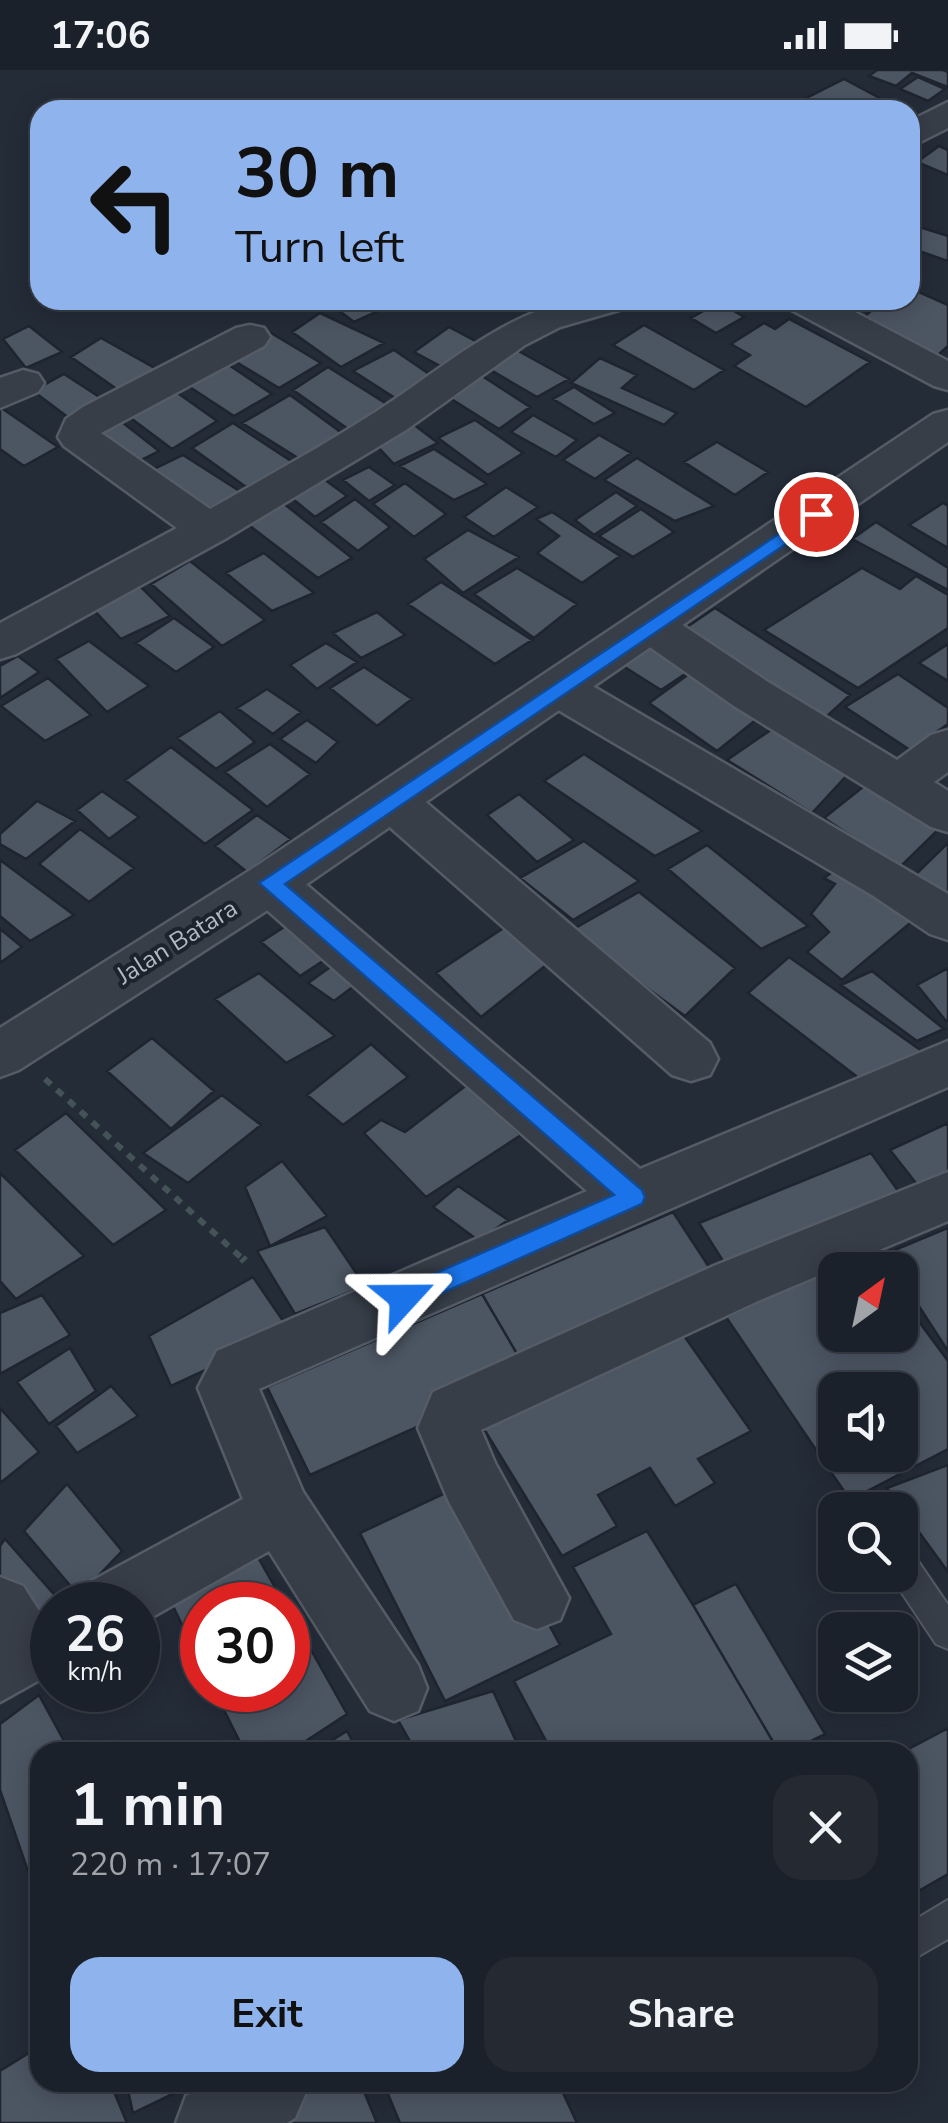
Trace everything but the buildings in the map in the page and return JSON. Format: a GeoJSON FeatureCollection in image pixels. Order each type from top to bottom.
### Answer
{"type":"FeatureCollection","features":[{"type":"Feature","properties":{"kind":"street"},"geometry":{"type":"LineString","coordinates":[[920,130],[948,113]]}},
{"type":"Feature","properties":{"kind":"street"},"geometry":{"type":"LineString","coordinates":[[0,643],[209,530],[391,421],[511,336],[546,319],[577,310]]}},
{"type":"Feature","properties":{"kind":"street"},"geometry":{"type":"LineString","coordinates":[[821,310],[948,378]]}},
{"type":"Feature","properties":{"kind":"street"},"geometry":{"type":"LineString","coordinates":[[209,530],[79,437],[81,428],[98,416],[250,337]]}},
{"type":"Feature","properties":{"kind":"street","name":"Jalan Batara"},"geometry":{"type":"LineString","coordinates":[[6,1051],[270,883],[653,627],[948,423]]}},
{"type":"Feature","properties":{"kind":"street"},"geometry":{"type":"LineString","coordinates":[[653,627],[752,694],[948,814]]}},
{"type":"Feature","properties":{"kind":"street"},"geometry":{"type":"LineString","coordinates":[[560,689],[890,880],[948,920]]}},
{"type":"Feature","properties":{"kind":"street"},"geometry":{"type":"LineString","coordinates":[[900,783],[948,747]]}},
{"type":"Feature","properties":{"kind":"street"},"geometry":{"type":"LineString","coordinates":[[392,801],[692,1059]]}},
{"type":"Feature","properties":{"kind":"street"},"geometry":{"type":"LineString","coordinates":[[270,883],[633,1197]]}},
{"type":"Feature","properties":{"kind":"street"},"geometry":{"type":"LineString","coordinates":[[394,1688],[280,1512],[228,1388],[238,1370],[948,1063]]}},
{"type":"Feature","properties":{"kind":"street"},"geometry":{"type":"LineString","coordinates":[[536,1598],[471,1480],[450,1428],[455,1412],[736,1282],[947,1198]]}},
{"type":"Feature","properties":{"kind":"street"},"geometry":{"type":"LineString","coordinates":[[153,1582],[280,1512]]}},
{"type":"Feature","properties":{"kind":"lane"},"geometry":{"type":"LineString","coordinates":[[918,1589],[948,1633]]}},
{"type":"Feature","properties":{"kind":"lane"},"geometry":{"type":"LineString","coordinates":[[918,1938],[948,1918]]}},
{"type":"Feature","properties":{"kind":"path"},"geometry":{"type":"LineString","coordinates":[[6,1051],[245,1261]]}},
{"type":"Feature","properties":{"kind":"route"},"geometry":{"type":"LineString","coordinates":[[404,1298],[633,1197],[270,883],[816,514]]}}]}
